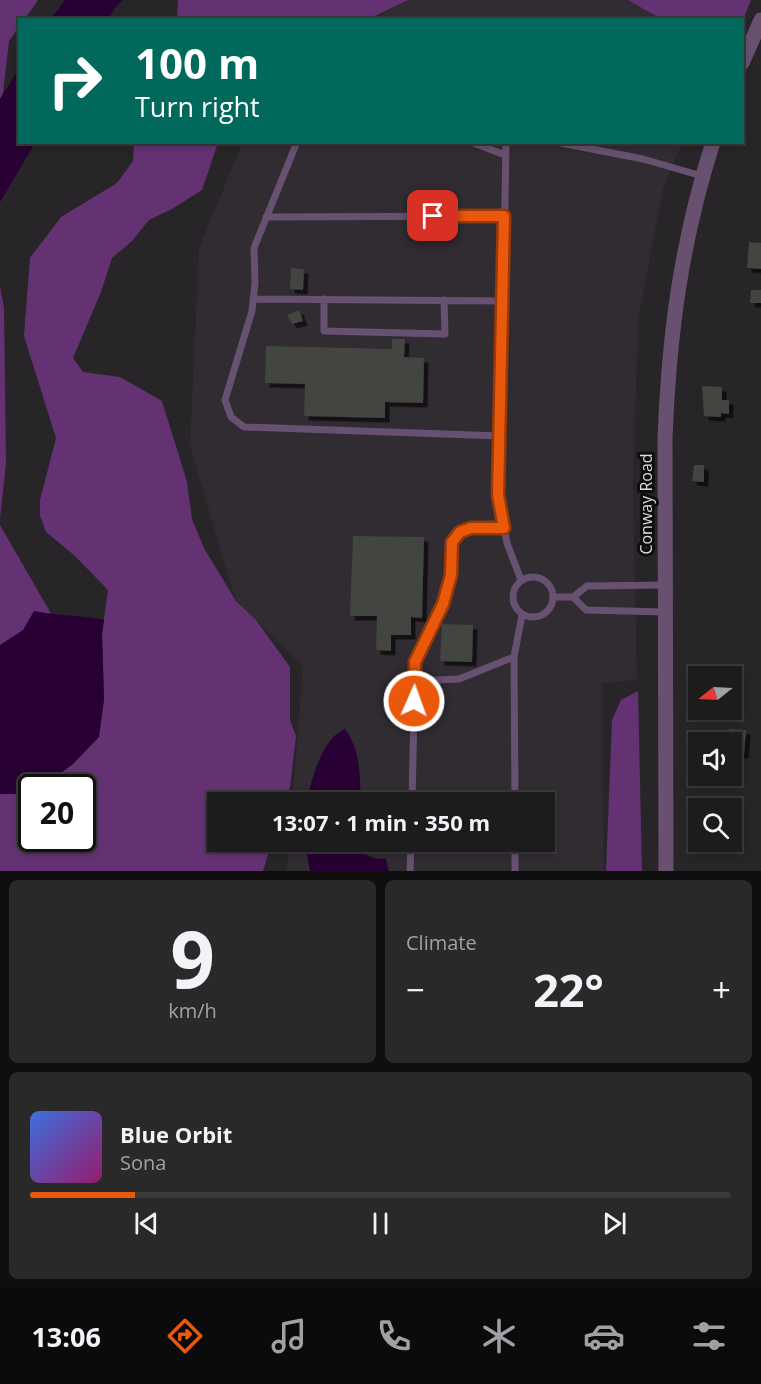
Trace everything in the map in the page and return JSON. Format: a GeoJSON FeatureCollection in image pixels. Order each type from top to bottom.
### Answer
{"type":"FeatureCollection","features":[{"type":"Feature","properties":{"kind":"street"},"geometry":{"type":"LineString","coordinates":[[744,58],[761,20]]}},
{"type":"Feature","properties":{"kind":"street","name":"Conway Road"},"geometry":{"type":"LineString","coordinates":[[666,871],[664,439],[668,368],[676,294],[687,235],[712,144]]}},
{"type":"Feature","properties":{"kind":"lane"},"geometry":{"type":"LineString","coordinates":[[296,144],[254,248],[252,311],[225,400],[231,417],[244,427],[501,436]]}},
{"type":"Feature","properties":{"kind":"lane"},"geometry":{"type":"LineString","coordinates":[[476,144],[505,155]]}},
{"type":"Feature","properties":{"kind":"lane"},"geometry":{"type":"LineString","coordinates":[[506,144],[498,495],[507,543],[521,580]]}},
{"type":"Feature","properties":{"kind":"lane"},"geometry":{"type":"LineString","coordinates":[[566,144],[643,159],[703,176]]}},
{"type":"Feature","properties":{"kind":"lane"},"geometry":{"type":"LineString","coordinates":[[266,217],[504,216]]}},
{"type":"Feature","properties":{"kind":"lane"},"geometry":{"type":"LineString","coordinates":[[253,299],[503,301]]}},
{"type":"Feature","properties":{"kind":"lane"},"geometry":{"type":"LineString","coordinates":[[324,299],[324,331],[445,334],[444,300]]}},
{"type":"Feature","properties":{"kind":"lane"},"geometry":{"type":"LineString","coordinates":[[412,792],[415,662],[446,594],[451,575],[452,542],[460,532],[471,528],[504,528]]}},
{"type":"Feature","properties":{"kind":"lane"},"geometry":{"type":"LineString","coordinates":[[533,576],[539,577],[550,585],[553,597],[552,604],[543,615],[536,617],[522,615],[513,603],[512,596],[516,584],[533,576]]}},
{"type":"Feature","properties":{"kind":"lane"},"geometry":{"type":"LineString","coordinates":[[553,597],[573,597],[587,586],[664,585]]}},
{"type":"Feature","properties":{"kind":"lane"},"geometry":{"type":"LineString","coordinates":[[573,597],[586,610],[664,612]]}},
{"type":"Feature","properties":{"kind":"lane"},"geometry":{"type":"LineString","coordinates":[[515,792],[514,657],[522,615]]}},
{"type":"Feature","properties":{"kind":"lane"},"geometry":{"type":"LineString","coordinates":[[415,681],[459,679],[514,657]]}},
{"type":"Feature","properties":{"kind":"lane"},"geometry":{"type":"LineString","coordinates":[[410,871],[411,852]]}},
{"type":"Feature","properties":{"kind":"lane"},"geometry":{"type":"LineString","coordinates":[[515,852],[515,871]]}},
{"type":"Feature","properties":{"kind":"shaded area"},"geometry":{"type":"Polygon","coordinates":[[[0,0],[38,0],[26,18],[18,18],[18,28],[9,41],[3,93],[0,99],[0,0]]]}},
{"type":"Feature","properties":{"kind":"shaded area"},"geometry":{"type":"Polygon","coordinates":[[[65,0],[123,0],[109,18],[52,18],[65,0]]]}},
{"type":"Feature","properties":{"kind":"shaded area"},"geometry":{"type":"Polygon","coordinates":[[[178,0],[408,0],[371,18],[177,18],[178,0]]]}},
{"type":"Feature","properties":{"kind":"shaded area"},"geometry":{"type":"Polygon","coordinates":[[[408,0],[628,0],[659,18],[374,18],[408,0]]]}},
{"type":"Feature","properties":{"kind":"shaded area"},"geometry":{"type":"Polygon","coordinates":[[[628,0],[751,0],[744,18],[659,18],[628,0]]]}},
{"type":"Feature","properties":{"kind":"shaded area"},"geometry":{"type":"Polygon","coordinates":[[[18,71],[18,144],[34,144],[0,202],[0,99],[18,71]]]}},
{"type":"Feature","properties":{"kind":"shaded area"},"geometry":{"type":"Polygon","coordinates":[[[134,144],[218,144],[202,190],[149,220],[132,241],[112,258],[101,292],[73,358],[83,372],[120,377],[162,401],[187,482],[192,519],[204,548],[236,601],[256,620],[290,667],[290,720],[296,736],[288,792],[207,792],[207,852],[269,852],[263,871],[0,871],[0,525],[103,704],[104,700],[102,634],[108,590],[75,556],[46,532],[40,516],[40,500],[56,438],[24,336],[30,258],[61,217],[117,183],[133,161],[134,144]]]}},
{"type":"Feature","properties":{"kind":"shaded area"},"geometry":{"type":"Polygon","coordinates":[[[242,144],[682,144],[662,192],[638,322],[633,484],[637,680],[602,683],[604,871],[287,871],[288,852],[555,852],[555,792],[293,792],[303,667],[235,599],[190,446],[199,249],[242,144]]]}},
{"type":"Feature","properties":{"kind":"shaded area"},"geometry":{"type":"Polygon","coordinates":[[[0,286],[4,308],[6,463],[0,519],[0,286]]]}},
{"type":"Feature","properties":{"kind":"shaded area"},"geometry":{"type":"Polygon","coordinates":[[[34,611],[104,620],[102,634],[104,700],[99,737],[60,774],[18,774],[18,793],[0,794],[0,645],[23,630],[34,611]]]}},
{"type":"Feature","properties":{"kind":"shaded area"},"geometry":{"type":"Polygon","coordinates":[[[638,691],[642,871],[606,871],[612,720],[621,700],[638,691]]]}},
{"type":"Feature","properties":{"kind":"shaded area"},"geometry":{"type":"Polygon","coordinates":[[[345,729],[354,745],[360,773],[360,792],[309,792],[324,750],[337,734],[345,729]]]}},
{"type":"Feature","properties":{"kind":"shaded area"},"geometry":{"type":"Polygon","coordinates":[[[307,852],[365,852],[369,856],[386,859],[389,871],[310,871],[307,852]]]}},
{"type":"Feature","properties":{"kind":"building"},"geometry":{"type":"Polygon","coordinates":[[[749,242],[761,243],[761,269],[747,268],[749,242]]]}},
{"type":"Feature","properties":{"kind":"building"},"geometry":{"type":"Polygon","coordinates":[[[291,268],[304,269],[303,290],[290,289],[291,268]]]}},
{"type":"Feature","properties":{"kind":"building"},"geometry":{"type":"Polygon","coordinates":[[[751,290],[761,290],[761,303],[750,303],[751,290]]]}},
{"type":"Feature","properties":{"kind":"building"},"geometry":{"type":"Polygon","coordinates":[[[299,310],[303,321],[292,324],[287,315],[299,310]]]}},
{"type":"Feature","properties":{"kind":"building"},"geometry":{"type":"Polygon","coordinates":[[[392,339],[405,339],[404,357],[424,358],[423,403],[385,402],[385,418],[304,416],[305,384],[265,383],[266,346],[392,349],[392,339]]]}},
{"type":"Feature","properties":{"kind":"building"},"geometry":{"type":"Polygon","coordinates":[[[702,386],[722,387],[722,400],[729,400],[729,414],[721,413],[721,417],[704,416],[702,386]]]}},
{"type":"Feature","properties":{"kind":"building"},"geometry":{"type":"Polygon","coordinates":[[[694,465],[704,465],[704,482],[692,481],[694,465]]]}},
{"type":"Feature","properties":{"kind":"building"},"geometry":{"type":"Polygon","coordinates":[[[353,536],[424,537],[422,618],[411,617],[411,635],[391,635],[391,651],[376,650],[377,616],[350,616],[353,536]]]}},
{"type":"Feature","properties":{"kind":"building"},"geometry":{"type":"Polygon","coordinates":[[[442,624],[473,625],[472,662],[440,661],[442,624]]]}},
{"type":"Feature","properties":{"kind":"building"},"geometry":{"type":"Polygon","coordinates":[[[729,729],[746,730],[744,754],[742,754],[742,732],[729,732],[729,729]]]}},
{"type":"Feature","properties":{"kind":"route"},"geometry":{"type":"LineString","coordinates":[[414,701],[415,662],[443,604],[451,575],[452,542],[460,532],[471,528],[504,528],[498,495],[504,216],[433,216]]}}]}
